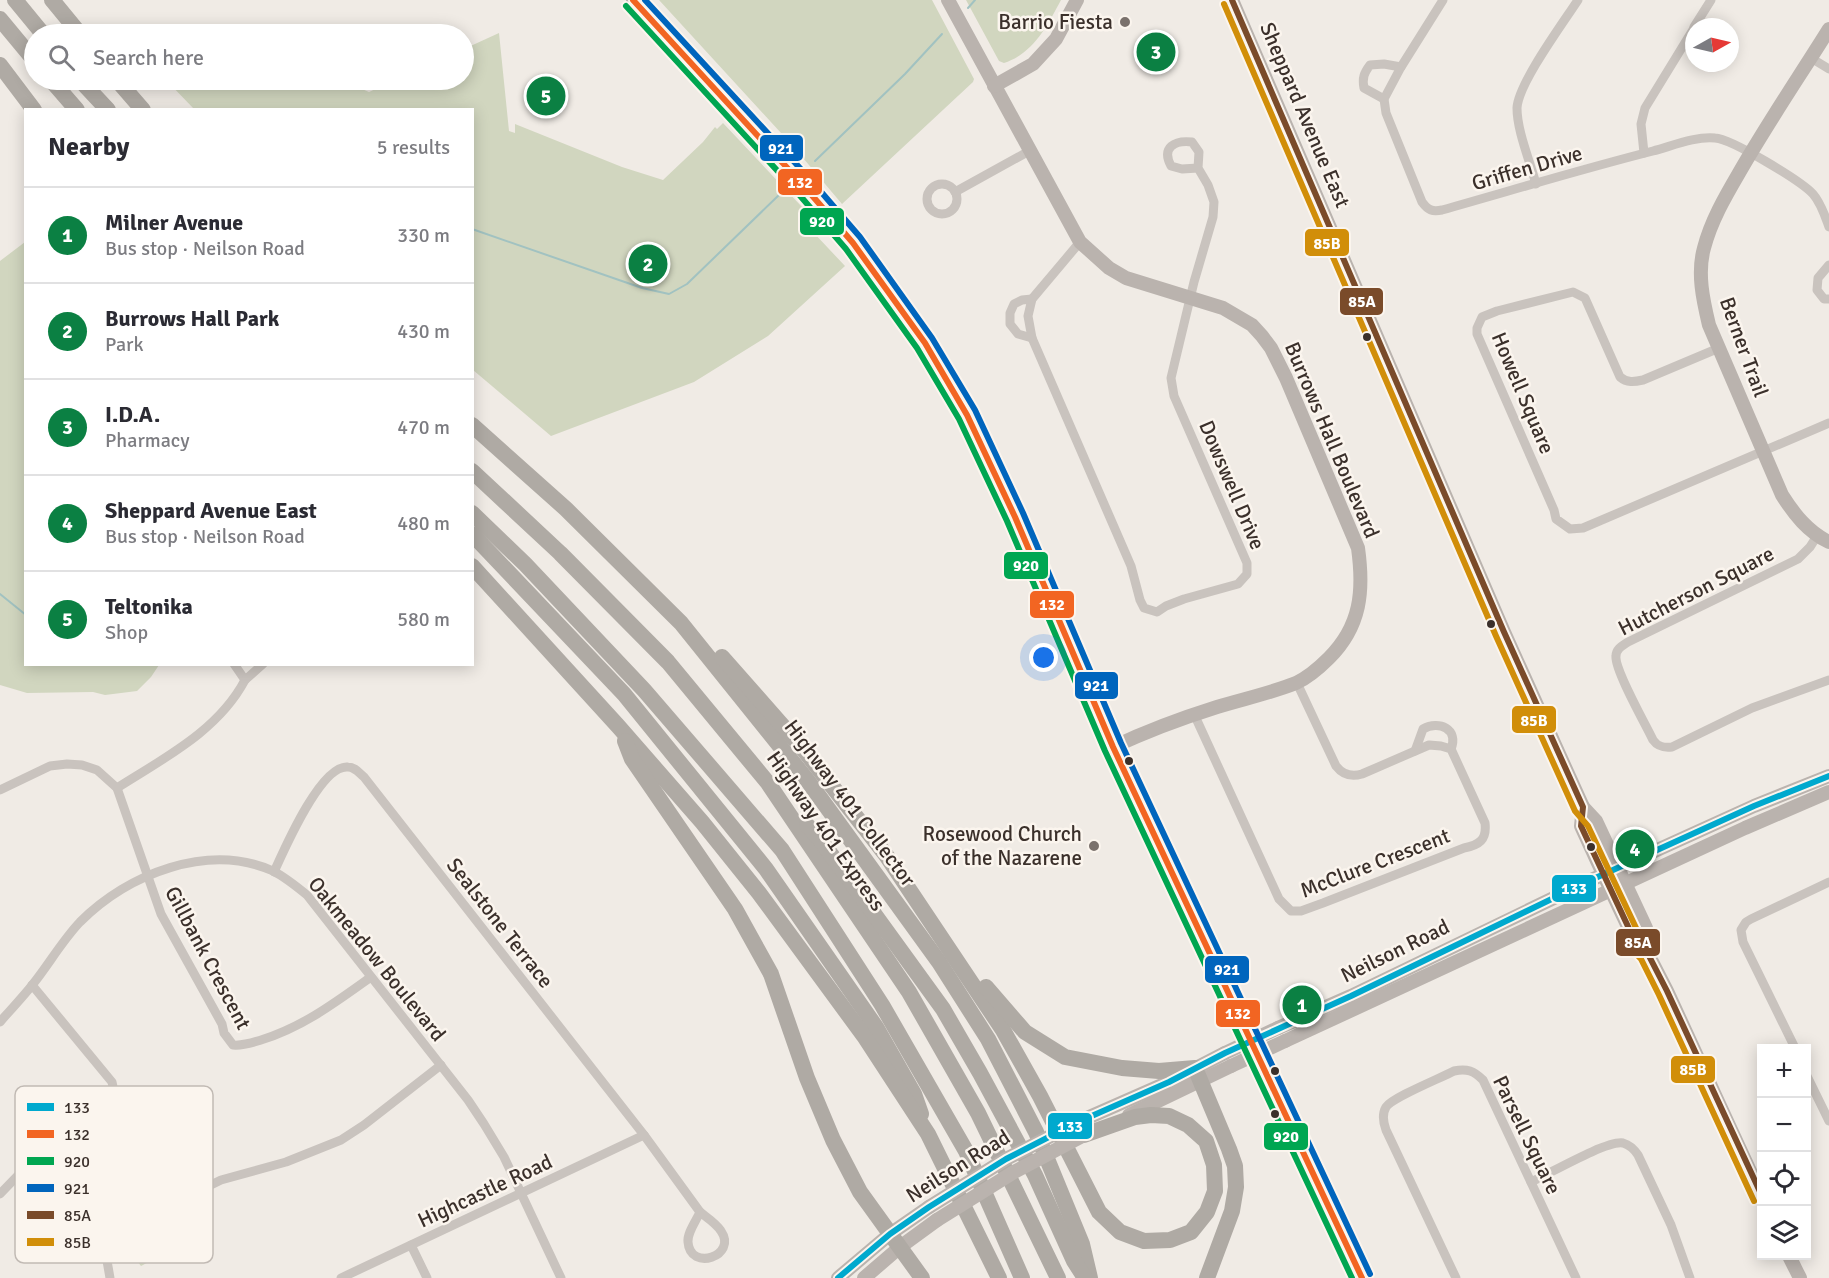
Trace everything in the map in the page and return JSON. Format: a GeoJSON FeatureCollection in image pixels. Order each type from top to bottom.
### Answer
{"type":"FeatureCollection","features":[{"type":"Feature","properties":{"kind":"highway"},"geometry":{"type":"LineString","coordinates":[[15,0],[35,24]]}},
{"type":"Feature","properties":{"kind":"highway"},"geometry":{"type":"LineString","coordinates":[[52,0],[72,24]]}},
{"type":"Feature","properties":{"kind":"highway"},"geometry":{"type":"LineString","coordinates":[[0,19],[24,48]]}},
{"type":"Feature","properties":{"kind":"highway"},"geometry":{"type":"LineString","coordinates":[[0,65],[32,108]]}},
{"type":"Feature","properties":{"kind":"highway"},"geometry":{"type":"LineString","coordinates":[[0,85],[24,109]]}},
{"type":"Feature","properties":{"kind":"highway"},"geometry":{"type":"LineString","coordinates":[[60,90],[75,108]]}},
{"type":"Feature","properties":{"kind":"highway"},"geometry":{"type":"LineString","coordinates":[[90,90],[106,108]]}},
{"type":"Feature","properties":{"kind":"highway"},"geometry":{"type":"LineString","coordinates":[[126,90],[141,108]]}},
{"type":"Feature","properties":{"kind":"highway","name":"Highway 401 Collector"},"geometry":{"type":"LineString","coordinates":[[474,427],[566,509],[681,623],[808,781],[939,962],[981,1029],[1036,1132],[1082,1244],[1090,1278]]}},
{"type":"Feature","properties":{"kind":"highway","name":"Highway 401 Express"},"geometry":{"type":"LineString","coordinates":[[474,473],[561,553],[668,662],[768,783],[909,992],[978,1113],[1058,1278]]}},
{"type":"Feature","properties":{"kind":"highway"},"geometry":{"type":"LineString","coordinates":[[474,515],[525,564],[644,690],[782,850],[882,1005],[966,1151],[1022,1278]]}},
{"type":"Feature","properties":{"kind":"highway"},"geometry":{"type":"LineString","coordinates":[[474,536],[624,694],[766,869],[876,1027],[914,1094],[928,1134]]}},
{"type":"Feature","properties":{"kind":"highway"},"geometry":{"type":"LineString","coordinates":[[474,568],[618,726],[702,822],[759,892],[864,1036],[928,1134],[999,1278]]}},
{"type":"Feature","properties":{"kind":"highway"},"geometry":{"type":"LineString","coordinates":[[681,623],[716,650],[803,749],[886,855],[1003,1030],[1040,1096],[1099,1212],[1120,1232],[1144,1241],[1170,1240],[1191,1232],[1207,1212],[1215,1191],[1214,1165],[1206,1141],[1188,1125],[1169,1116],[1151,1115],[1081,1129]]}},
{"type":"Feature","properties":{"kind":"highway"},"geometry":{"type":"LineString","coordinates":[[618,726],[632,759],[735,909],[771,974],[807,1078],[833,1140],[860,1192],[922,1278]]}},
{"type":"Feature","properties":{"kind":"highway"},"geometry":{"type":"LineString","coordinates":[[768,783],[822,842],[944,1009],[1035,1175],[1074,1262],[1085,1278]]}},
{"type":"Feature","properties":{"kind":"highway"},"geometry":{"type":"LineString","coordinates":[[886,855],[903,868],[992,996],[1025,1032],[1065,1057],[1122,1068],[1198,1075],[1229,1149],[1234,1166],[1236,1187],[1232,1211],[1207,1278]]}},
{"type":"Feature","properties":{"kind":"main road"},"geometry":{"type":"LineString","coordinates":[[633,0],[811,193],[853,243],[913,323],[967,415],[1015,517],[1113,747],[1362,1278]]}},
{"type":"Feature","properties":{"kind":"main road","name":"Burrows Hall Boulevard"},"geometry":{"type":"LineString","coordinates":[[948,0],[1080,242],[1109,268],[1126,278],[1223,308],[1252,325],[1271,348],[1291,388],[1358,548],[1362,576],[1360,601],[1346,638],[1316,671],[1297,683],[1194,714],[1113,747]]}},
{"type":"Feature","properties":{"kind":"main road"},"geometry":{"type":"LineString","coordinates":[[994,86],[1033,64],[1056,39],[1077,0]]}},
{"type":"Feature","properties":{"kind":"main road","name":"Sheppard Avenue East"},"geometry":{"type":"LineString","coordinates":[[1232,0],[1504,632],[1583,807],[1596,821],[1646,928],[1648,954]]}},
{"type":"Feature","properties":{"kind":"main road","name":"Berner Trail"},"geometry":{"type":"LineString","coordinates":[[1823,539],[1796,515],[1782,495],[1762,452],[1719,348],[1703,301],[1701,276],[1703,249],[1715,215],[1829,29]]}},
{"type":"Feature","properties":{"kind":"main road","name":"Neilson Road"},"geometry":{"type":"LineString","coordinates":[[1198,1075],[1225,1053],[1754,806],[1829,776]]}},
{"type":"Feature","properties":{"kind":"main road","name":"Neilson Road"},"geometry":{"type":"LineString","coordinates":[[864,1278],[895,1240],[929,1207],[1006,1159],[1081,1129],[1198,1075],[1231,1066],[1783,810],[1829,792]]}},
{"type":"Feature","properties":{"kind":"main road","name":"Sheppard Avenue East"},"geometry":{"type":"LineString","coordinates":[[1583,807],[1581,826],[1632,935],[1648,954],[1757,1188]]}},
{"type":"Feature","properties":{"kind":"main road"},"geometry":{"type":"LineString","coordinates":[[1489,929],[1496,944]]}},
{"type":"Feature","properties":{"kind":"main road","name":"Neilson Road"},"geometry":{"type":"LineString","coordinates":[[838,1278],[895,1240],[937,1220],[1081,1129]]}},
{"type":"Feature","properties":{"kind":"main road"},"geometry":{"type":"LineString","coordinates":[[1791,1260],[1800,1278]]}},
{"type":"Feature","properties":{"kind":"street"},"geometry":{"type":"LineString","coordinates":[[1401,67],[1384,64],[1370,65],[1362,79],[1364,88],[1384,99],[1443,0]]}},
{"type":"Feature","properties":{"kind":"street"},"geometry":{"type":"LineString","coordinates":[[1536,184],[1519,122],[1517,106],[1527,79],[1578,0]]}},
{"type":"Feature","properties":{"kind":"street"},"geometry":{"type":"LineString","coordinates":[[1700,18],[1711,0]]}},
{"type":"Feature","properties":{"kind":"street"},"geometry":{"type":"LineString","coordinates":[[1644,153],[1641,124],[1644,108],[1685,42]]}},
{"type":"Feature","properties":{"kind":"street"},"geometry":{"type":"LineString","coordinates":[[1811,58],[1829,69]]}},
{"type":"Feature","properties":{"kind":"street","name":"Griffen Drive"},"geometry":{"type":"LineString","coordinates":[[1384,99],[1390,125],[1422,202],[1427,209],[1434,212],[1644,153],[1696,140],[1716,138],[1737,145],[1751,153],[1813,194],[1820,204],[1829,227]]}},
{"type":"Feature","properties":{"kind":"street"},"geometry":{"type":"LineString","coordinates":[[955,192],[1031,150]]}},
{"type":"Feature","properties":{"kind":"street"},"geometry":{"type":"LineString","coordinates":[[1190,298],[1214,209],[1211,192],[1198,168]]}},
{"type":"Feature","properties":{"kind":"street","name":"Dowswell Drive"},"geometry":{"type":"LineString","coordinates":[[1080,242],[1032,300],[1028,316],[1032,338],[1131,566],[1140,600],[1144,608],[1157,612],[1184,599],[1239,584],[1247,574],[1247,563],[1174,396],[1171,378],[1190,298]]}},
{"type":"Feature","properties":{"kind":"street"},"geometry":{"type":"LineString","coordinates":[[1829,265],[1818,278],[1817,290],[1824,299],[1829,299]]}},
{"type":"Feature","properties":{"kind":"street","name":"Howell Square"},"geometry":{"type":"LineString","coordinates":[[1719,348],[1643,380],[1624,381],[1620,377],[1588,303],[1585,298],[1573,292],[1497,311],[1482,317],[1476,328],[1556,519],[1564,527],[1583,528],[1762,452]]}},
{"type":"Feature","properties":{"kind":"street","name":"Dowswell Drive"},"geometry":{"type":"LineString","coordinates":[[1032,300],[1022,300],[1014,304],[1010,313],[1010,324],[1018,334],[1032,338]]}},
{"type":"Feature","properties":{"kind":"street"},"geometry":{"type":"LineString","coordinates":[[1762,452],[1829,423]]}},
{"type":"Feature","properties":{"kind":"street","name":"Hutcherson Square"},"geometry":{"type":"LineString","coordinates":[[1823,539],[1798,559],[1628,642],[1617,650],[1615,657],[1653,740],[1665,748],[1672,747],[1760,705],[1829,680]]}},
{"type":"Feature","properties":{"kind":"street"},"geometry":{"type":"LineString","coordinates":[[235,666],[245,680]]}},
{"type":"Feature","properties":{"kind":"street"},"geometry":{"type":"LineString","coordinates":[[117,789],[208,726],[228,707],[245,680],[261,666]]}},
{"type":"Feature","properties":{"kind":"street"},"geometry":{"type":"LineString","coordinates":[[1297,683],[1332,759],[1342,772],[1356,776],[1429,745],[1450,749]]}},
{"type":"Feature","properties":{"kind":"street","name":"McClure Crescent"},"geometry":{"type":"LineString","coordinates":[[1194,714],[1279,899],[1287,908],[1295,911],[1323,903],[1477,845],[1482,841],[1486,832],[1485,823],[1450,749],[1453,743],[1451,732],[1446,728],[1429,726],[1423,729],[1415,751]]}},
{"type":"Feature","properties":{"kind":"street"},"geometry":{"type":"LineString","coordinates":[[0,790],[50,766],[82,765],[97,771],[117,789],[147,876]]}},
{"type":"Feature","properties":{"kind":"street","name":"Sealstone Terrace"},"geometry":{"type":"LineString","coordinates":[[274,872],[303,814],[326,780],[336,769],[348,767],[355,769],[364,777],[644,1135],[700,1212],[718,1227],[724,1237],[723,1248],[715,1257],[709,1259],[698,1257],[693,1253],[688,1242],[688,1236],[700,1212]]}},
{"type":"Feature","properties":{"kind":"street","name":"Oakmeadow Boulevard"},"geometry":{"type":"LineString","coordinates":[[0,1022],[33,985],[81,922],[112,896],[147,876],[176,866],[211,860],[244,861],[274,872],[306,895],[441,1065],[484,1124],[504,1157],[561,1278]]}},
{"type":"Feature","properties":{"kind":"street","name":"Gillbank Crescent"},"geometry":{"type":"LineString","coordinates":[[147,876],[161,914],[222,1024],[224,1033],[233,1045],[245,1045],[262,1040],[300,1025],[325,1011],[371,977]]}},
{"type":"Feature","properties":{"kind":"street"},"geometry":{"type":"LineString","coordinates":[[1793,1044],[1743,942],[1741,930],[1751,919],[1829,882]]}},
{"type":"Feature","properties":{"kind":"street"},"geometry":{"type":"LineString","coordinates":[[33,985],[95,1060],[112,1086]]}},
{"type":"Feature","properties":{"kind":"street"},"geometry":{"type":"LineString","coordinates":[[213,1184],[286,1162],[341,1140],[364,1125],[441,1065]]}},
{"type":"Feature","properties":{"kind":"street","name":"Parsell Square"},"geometry":{"type":"LineString","coordinates":[[1456,1278],[1386,1130],[1383,1119],[1384,1109],[1389,1103],[1454,1071],[1467,1069],[1483,1080],[1576,1278]]}},
{"type":"Feature","properties":{"kind":"street"},"geometry":{"type":"LineString","coordinates":[[1811,1084],[1829,1121]]}},
{"type":"Feature","properties":{"kind":"street","name":"Highcastle Road"},"geometry":{"type":"LineString","coordinates":[[341,1278],[644,1135]]}},
{"type":"Feature","properties":{"kind":"street"},"geometry":{"type":"LineString","coordinates":[[1531,1182],[1603,1147],[1619,1143],[1630,1145],[1638,1155],[1671,1224],[1690,1278]]}},
{"type":"Feature","properties":{"kind":"street"},"geometry":{"type":"LineString","coordinates":[[0,1194],[15,1179]]}},
{"type":"Feature","properties":{"kind":"street"},"geometry":{"type":"LineString","coordinates":[[411,1245],[427,1278]]}},
{"type":"Feature","properties":{"kind":"street"},"geometry":{"type":"LineString","coordinates":[[107,1263],[110,1278]]}},
{"type":"Feature","properties":{"kind":"green space"},"geometry":{"type":"Polygon","coordinates":[[[659,0],[932,0],[974,79],[842,204],[792,145],[659,0]]]}},
{"type":"Feature","properties":{"kind":"green space"},"geometry":{"type":"Polygon","coordinates":[[[966,0],[1061,0],[1045,29],[1032,46],[1024,53],[1004,63],[999,61],[966,0]]]}},
{"type":"Feature","properties":{"kind":"green space"},"geometry":{"type":"Polygon","coordinates":[[[499,33],[509,131],[515,133],[515,124],[622,167],[663,180],[703,142],[715,127],[717,129],[723,123],[819,225],[813,232],[845,266],[768,336],[694,382],[551,436],[474,371],[474,108],[193,108],[176,90],[364,90],[369,92],[373,90],[474,90],[474,44],[499,33]]]}},
{"type":"Feature","properties":{"kind":"green space"},"geometry":{"type":"Polygon","coordinates":[[[24,243],[24,666],[158,666],[137,691],[105,695],[93,692],[27,693],[0,685],[0,261],[24,243]]]}},
{"type":"Feature","properties":{"kind":"waterway"},"geometry":{"type":"LineString","coordinates":[[968,8],[975,0]]}},
{"type":"Feature","properties":{"kind":"waterway"},"geometry":{"type":"LineString","coordinates":[[815,161],[905,74],[942,34]]}},
{"type":"Feature","properties":{"kind":"waterway"},"geometry":{"type":"LineString","coordinates":[[474,230],[642,288],[669,294],[687,284],[780,194]]}},
{"type":"Feature","properties":{"kind":"waterway"},"geometry":{"type":"LineString","coordinates":[[0,594],[24,613]]}},
{"type":"Feature","properties":{"kind":"transit line","name":"132"},"geometry":{"type":"LineString","coordinates":[[633,0],[803,185],[853,243],[925,343],[967,415],[1015,517],[1113,747],[1362,1278]]}},
{"type":"Feature","properties":{"kind":"transit line","name":"921"},"geometry":{"type":"LineString","coordinates":[[645,0],[810,179],[860,237],[932,338],[975,410],[1023,513],[1121,743],[1370,1274]]}},
{"type":"Feature","properties":{"kind":"transit line","name":"85A"},"geometry":{"type":"LineString","coordinates":[[1232,0],[1504,632],[1583,807],[1581,826],[1632,935],[1648,954],[1667,991],[1757,1185]]}},
{"type":"Feature","properties":{"kind":"transit line","name":"85B"},"geometry":{"type":"LineString","coordinates":[[1224,4],[1496,636],[1575,811],[1588,826],[1637,930],[1639,955]]}},
{"type":"Feature","properties":{"kind":"transit line","name":"920"},"geometry":{"type":"LineString","coordinates":[[626,6],[796,191],[846,249],[917,348],[959,419],[1007,521],[1105,751],[1352,1278]]}},
{"type":"Feature","properties":{"kind":"transit line","name":"133"},"geometry":{"type":"LineString","coordinates":[[838,1278],[890,1234],[929,1207],[1006,1159],[1078,1122],[1169,1082],[1225,1053],[1351,996],[1591,880],[1754,806],[1829,776]]}},
{"type":"Feature","properties":{"kind":"transit line","name":"85B"},"geometry":{"type":"LineString","coordinates":[[1625,942],[1641,959],[1659,995],[1754,1201]]}},
{"type":"Feature","properties":{"kind":"place","name":"Barrio Fiesta"},"geometry":{"type":"Point","coordinates":[1125,22]}},
{"type":"Feature","properties":{"kind":"place","name":"I.D.A."},"geometry":{"type":"Point","coordinates":[1156,52]}},
{"type":"Feature","properties":{"kind":"place","name":"Teltonika"},"geometry":{"type":"Point","coordinates":[546,96]}},
{"type":"Feature","properties":{"kind":"place","name":"Burrows Hall Park"},"geometry":{"type":"Point","coordinates":[648,264]}},
{"type":"Feature","properties":{"kind":"place","name":"Rosewood Church of the Nazarene"},"geometry":{"type":"Point","coordinates":[1094,846]}},
{"type":"Feature","properties":{"kind":"place","name":"Sheppard Avenue East"},"geometry":{"type":"Point","coordinates":[1635,849]}},
{"type":"Feature","properties":{"kind":"place","name":"Milner Avenue"},"geometry":{"type":"Point","coordinates":[1302,1005]}}]}
